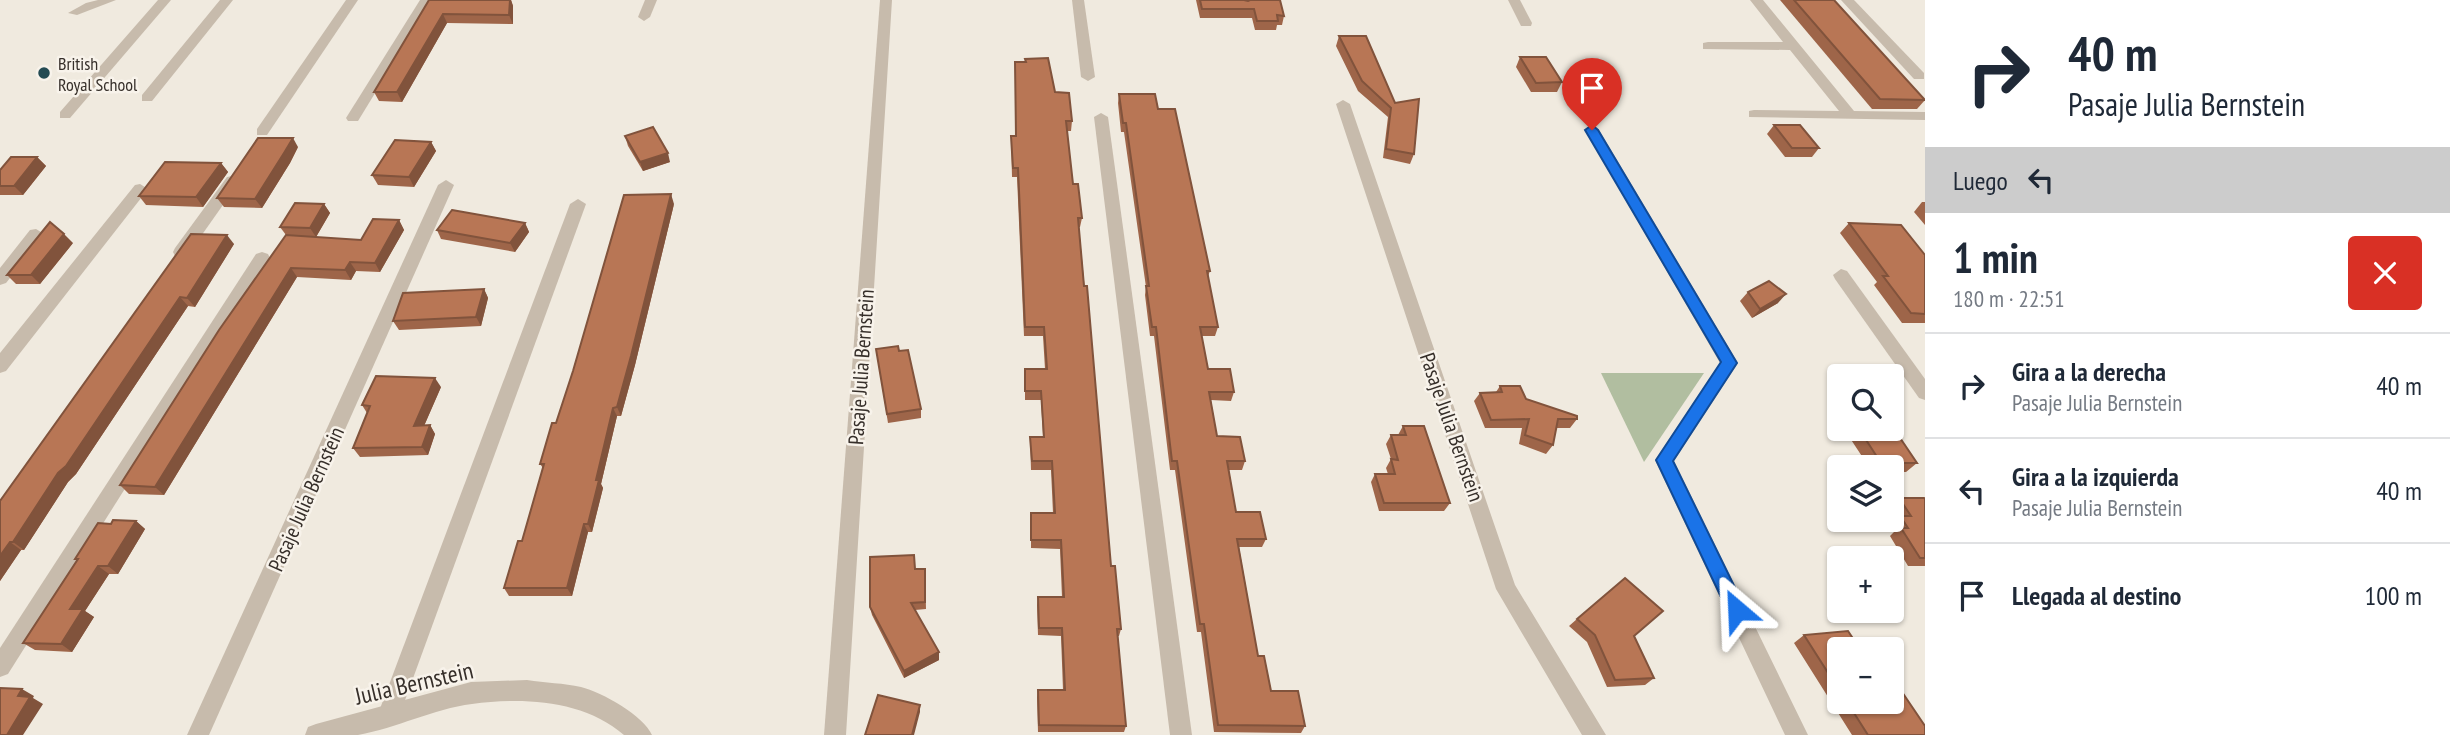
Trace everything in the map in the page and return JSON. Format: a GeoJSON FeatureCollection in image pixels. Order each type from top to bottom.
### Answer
{"type":"FeatureCollection","features":[{"type":"Feature","properties":{"kind":"street"},"geometry":{"type":"LineString","coordinates":[[65,115],[165,0]]}},
{"type":"Feature","properties":{"kind":"street"},"geometry":{"type":"LineString","coordinates":[[147,98],[228,0]]}},
{"type":"Feature","properties":{"kind":"street"},"geometry":{"type":"LineString","coordinates":[[262,132],[352,0]]}},
{"type":"Feature","properties":{"kind":"street"},"geometry":{"type":"LineString","coordinates":[[353,118],[426,0]]}},
{"type":"Feature","properties":{"kind":"street"},"geometry":{"type":"LineString","coordinates":[[644,17],[651,0]]}},
{"type":"Feature","properties":{"kind":"street","name":"Pasaje Julia Bernstein"},"geometry":{"type":"LineString","coordinates":[[835,735],[886,0]]}},
{"type":"Feature","properties":{"kind":"street"},"geometry":{"type":"LineString","coordinates":[[1078,0],[1088,77]]}},
{"type":"Feature","properties":{"kind":"street"},"geometry":{"type":"LineString","coordinates":[[1514,0],[1526,23]]}},
{"type":"Feature","properties":{"kind":"street"},"geometry":{"type":"LineString","coordinates":[[1756,0],[1849,114]]}},
{"type":"Feature","properties":{"kind":"street"},"geometry":{"type":"LineString","coordinates":[[1847,0],[1919,76]]}},
{"type":"Feature","properties":{"kind":"street"},"geometry":{"type":"LineString","coordinates":[[1709,46],[1795,46]]}},
{"type":"Feature","properties":{"kind":"street","name":"Pasaje Julia Bernstein"},"geometry":{"type":"LineString","coordinates":[[1343,104],[1506,589],[1595,735]]}},
{"type":"Feature","properties":{"kind":"street"},"geometry":{"type":"LineString","coordinates":[[1754,114],[1925,116]]}},
{"type":"Feature","properties":{"kind":"street"},"geometry":{"type":"LineString","coordinates":[[1101,117],[1181,735]]}},
{"type":"Feature","properties":{"kind":"street"},"geometry":{"type":"LineString","coordinates":[[1592,130],[1729,363],[1664,460],[1797,735]]}},
{"type":"Feature","properties":{"kind":"street"},"geometry":{"type":"LineString","coordinates":[[170,268],[242,167]]}},
{"type":"Feature","properties":{"kind":"street","name":"Pasaje Julia Bernstein"},"geometry":{"type":"LineString","coordinates":[[198,735],[446,185]]}},
{"type":"Feature","properties":{"kind":"street"},"geometry":{"type":"LineString","coordinates":[[0,366],[140,189]]}},
{"type":"Feature","properties":{"kind":"street"},"geometry":{"type":"LineString","coordinates":[[389,714],[578,204]]}},
{"type":"Feature","properties":{"kind":"street"},"geometry":{"type":"LineString","coordinates":[[0,279],[36,234]]}},
{"type":"Feature","properties":{"kind":"street"},"geometry":{"type":"LineString","coordinates":[[0,667],[262,258]]}},
{"type":"Feature","properties":{"kind":"street"},"geometry":{"type":"LineString","coordinates":[[1841,275],[1925,393]]}},
{"type":"Feature","properties":{"kind":"street","name":"Julia Bernstein"},"geometry":{"type":"LineString","coordinates":[[316,735],[471,693],[527,691],[583,698],[621,718],[640,735]]}},
{"type":"Feature","properties":{"kind":"lane"},"geometry":{"type":"LineString","coordinates":[[74,13],[90,5],[111,0]]}},
{"type":"Feature","properties":{"kind":"green space"},"geometry":{"type":"Polygon","coordinates":[[[1601,373],[1704,373],[1644,462],[1601,373]]]}},
{"type":"Feature","properties":{"kind":"building"},"geometry":{"type":"Polygon","coordinates":[[[429,0],[510,0],[509,15],[443,14],[397,92],[374,92],[429,0]]]}},
{"type":"Feature","properties":{"kind":"building"},"geometry":{"type":"Polygon","coordinates":[[[1200,0],[1280,0],[1284,16],[1277,15],[1278,21],[1257,21],[1254,9],[1202,9],[1200,0]]]}},
{"type":"Feature","properties":{"kind":"building"},"geometry":{"type":"Polygon","coordinates":[[[1794,0],[1834,0],[1925,100],[1880,99],[1794,0]]]}},
{"type":"Feature","properties":{"kind":"building"},"geometry":{"type":"Polygon","coordinates":[[[1339,36],[1366,36],[1395,103],[1419,99],[1414,154],[1386,149],[1391,108],[1362,81],[1339,36]]]}},
{"type":"Feature","properties":{"kind":"building"},"geometry":{"type":"Polygon","coordinates":[[[1520,57],[1546,57],[1562,82],[1536,83],[1520,57]]]}},
{"type":"Feature","properties":{"kind":"building"},"geometry":{"type":"Polygon","coordinates":[[[1048,58],[1055,92],[1069,93],[1072,121],[1066,121],[1073,184],[1078,184],[1082,218],[1078,218],[1084,286],[1087,286],[1111,566],[1115,566],[1121,629],[1117,629],[1126,726],[1039,725],[1038,690],[1065,690],[1062,628],[1039,628],[1038,597],[1064,597],[1061,540],[1031,540],[1031,513],[1055,513],[1052,461],[1032,461],[1030,437],[1044,437],[1041,391],[1025,391],[1025,369],[1047,369],[1044,327],[1025,327],[1018,168],[1013,168],[1011,136],[1016,136],[1015,62],[1048,58]]]}},
{"type":"Feature","properties":{"kind":"building"},"geometry":{"type":"Polygon","coordinates":[[[1119,94],[1155,94],[1158,109],[1175,109],[1210,271],[1207,271],[1218,327],[1200,327],[1208,369],[1230,369],[1234,392],[1209,392],[1217,436],[1240,437],[1245,461],[1227,461],[1236,512],[1260,512],[1266,539],[1237,539],[1258,656],[1264,656],[1271,691],[1298,691],[1305,726],[1218,725],[1204,624],[1200,624],[1177,461],[1172,461],[1156,327],[1152,327],[1146,286],[1149,286],[1126,123],[1123,123],[1119,94]]]}},
{"type":"Feature","properties":{"kind":"building"},"geometry":{"type":"Polygon","coordinates":[[[1774,125],[1800,125],[1819,148],[1792,148],[1774,125]]]}},
{"type":"Feature","properties":{"kind":"building"},"geometry":{"type":"Polygon","coordinates":[[[653,127],[668,153],[640,162],[625,136],[653,127]]]}},
{"type":"Feature","properties":{"kind":"building"},"geometry":{"type":"Polygon","coordinates":[[[258,138],[293,138],[255,199],[217,198],[258,138]]]}},
{"type":"Feature","properties":{"kind":"building"},"geometry":{"type":"Polygon","coordinates":[[[395,140],[431,142],[409,177],[372,175],[395,140]]]}},
{"type":"Feature","properties":{"kind":"building"},"geometry":{"type":"Polygon","coordinates":[[[11,157],[37,157],[14,186],[0,186],[0,170],[11,157]]]}},
{"type":"Feature","properties":{"kind":"building"},"geometry":{"type":"Polygon","coordinates":[[[165,162],[221,163],[196,197],[139,196],[165,162]]]}},
{"type":"Feature","properties":{"kind":"building"},"geometry":{"type":"Polygon","coordinates":[[[671,194],[631,356],[617,407],[613,408],[588,524],[584,524],[567,588],[504,588],[518,541],[522,541],[544,464],[540,464],[552,423],[556,423],[573,371],[624,195],[671,194]]]}},
{"type":"Feature","properties":{"kind":"building"},"geometry":{"type":"Polygon","coordinates":[[[295,203],[324,204],[310,228],[280,227],[295,203]]]}},
{"type":"Feature","properties":{"kind":"building"},"geometry":{"type":"Polygon","coordinates":[[[452,210],[525,223],[510,243],[437,230],[452,210]]]}},
{"type":"Feature","properties":{"kind":"building"},"geometry":{"type":"Polygon","coordinates":[[[373,219],[399,220],[375,263],[350,262],[345,270],[291,268],[155,487],[120,485],[219,330],[286,235],[361,240],[373,219]]]}},
{"type":"Feature","properties":{"kind":"building"},"geometry":{"type":"Polygon","coordinates":[[[50,222],[64,234],[31,275],[7,275],[50,222]]]}},
{"type":"Feature","properties":{"kind":"building"},"geometry":{"type":"Polygon","coordinates":[[[1849,223],[1901,225],[1925,255],[1925,314],[1911,313],[1849,223]]]}},
{"type":"Feature","properties":{"kind":"building"},"geometry":{"type":"Polygon","coordinates":[[[191,234],[227,235],[187,298],[180,297],[66,466],[58,473],[13,542],[10,542],[0,556],[0,501],[191,234]]]}},
{"type":"Feature","properties":{"kind":"building"},"geometry":{"type":"Polygon","coordinates":[[[1769,281],[1786,294],[1760,309],[1748,292],[1769,281]]]}},
{"type":"Feature","properties":{"kind":"building"},"geometry":{"type":"Polygon","coordinates":[[[484,289],[476,317],[393,321],[403,293],[484,289]]]}},
{"type":"Feature","properties":{"kind":"building"},"geometry":{"type":"Polygon","coordinates":[[[898,346],[899,351],[908,350],[921,409],[887,414],[876,349],[898,346]]]}},
{"type":"Feature","properties":{"kind":"building"},"geometry":{"type":"Polygon","coordinates":[[[376,376],[435,378],[414,426],[430,425],[422,447],[353,448],[370,406],[362,405],[376,376]]]}},
{"type":"Feature","properties":{"kind":"building"},"geometry":{"type":"Polygon","coordinates":[[[1500,386],[1520,386],[1526,399],[1577,416],[1577,419],[1558,419],[1553,445],[1525,435],[1529,419],[1491,420],[1480,393],[1502,392],[1500,386]]]}},
{"type":"Feature","properties":{"kind":"building"},"geometry":{"type":"Polygon","coordinates":[[[1403,426],[1424,426],[1450,503],[1384,503],[1375,474],[1395,474],[1391,459],[1398,460],[1391,435],[1406,435],[1403,426]]]}},
{"type":"Feature","properties":{"kind":"building"},"geometry":{"type":"Polygon","coordinates":[[[1867,441],[1902,441],[1917,463],[1904,463],[1904,455],[1876,455],[1867,441]]]}},
{"type":"Feature","properties":{"kind":"building"},"geometry":{"type":"Polygon","coordinates":[[[1904,498],[1924,498],[1925,558],[1920,558],[1904,532],[1904,528],[1908,528],[1904,516],[1911,516],[1904,506],[1904,498]]]}},
{"type":"Feature","properties":{"kind":"building"},"geometry":{"type":"Polygon","coordinates":[[[113,520],[136,521],[108,566],[98,566],[70,609],[83,609],[61,644],[23,643],[78,559],[75,559],[98,523],[111,524],[113,520]]]}},
{"type":"Feature","properties":{"kind":"building"},"geometry":{"type":"Polygon","coordinates":[[[914,555],[915,569],[925,569],[925,602],[911,603],[939,652],[904,671],[870,607],[870,557],[914,555]]]}},
{"type":"Feature","properties":{"kind":"building"},"geometry":{"type":"Polygon","coordinates":[[[1625,578],[1663,611],[1634,636],[1654,678],[1615,680],[1595,635],[1577,619],[1625,578]]]}},
{"type":"Feature","properties":{"kind":"building"},"geometry":{"type":"Polygon","coordinates":[[[1848,631],[1852,637],[1827,637],[1827,671],[1804,635],[1848,631]]]}},
{"type":"Feature","properties":{"kind":"building"},"geometry":{"type":"Polygon","coordinates":[[[0,688],[22,689],[18,696],[30,697],[7,735],[0,735],[0,688]]]}},
{"type":"Feature","properties":{"kind":"building"},"geometry":{"type":"Polygon","coordinates":[[[878,695],[920,705],[912,735],[865,735],[878,695]]]}},
{"type":"Feature","properties":{"kind":"building"},"geometry":{"type":"Polygon","coordinates":[[[1904,695],[1925,726],[1925,735],[1868,735],[1855,714],[1904,714],[1904,695]]]}},
{"type":"Feature","properties":{"kind":"place","name":"British Royal School"},"geometry":{"type":"Point","coordinates":[44,73]}},
{"type":"Feature","properties":{"kind":"route"},"geometry":{"type":"LineString","coordinates":[[1592,130],[1729,363],[1664,460],[1737,610]]}}]}
